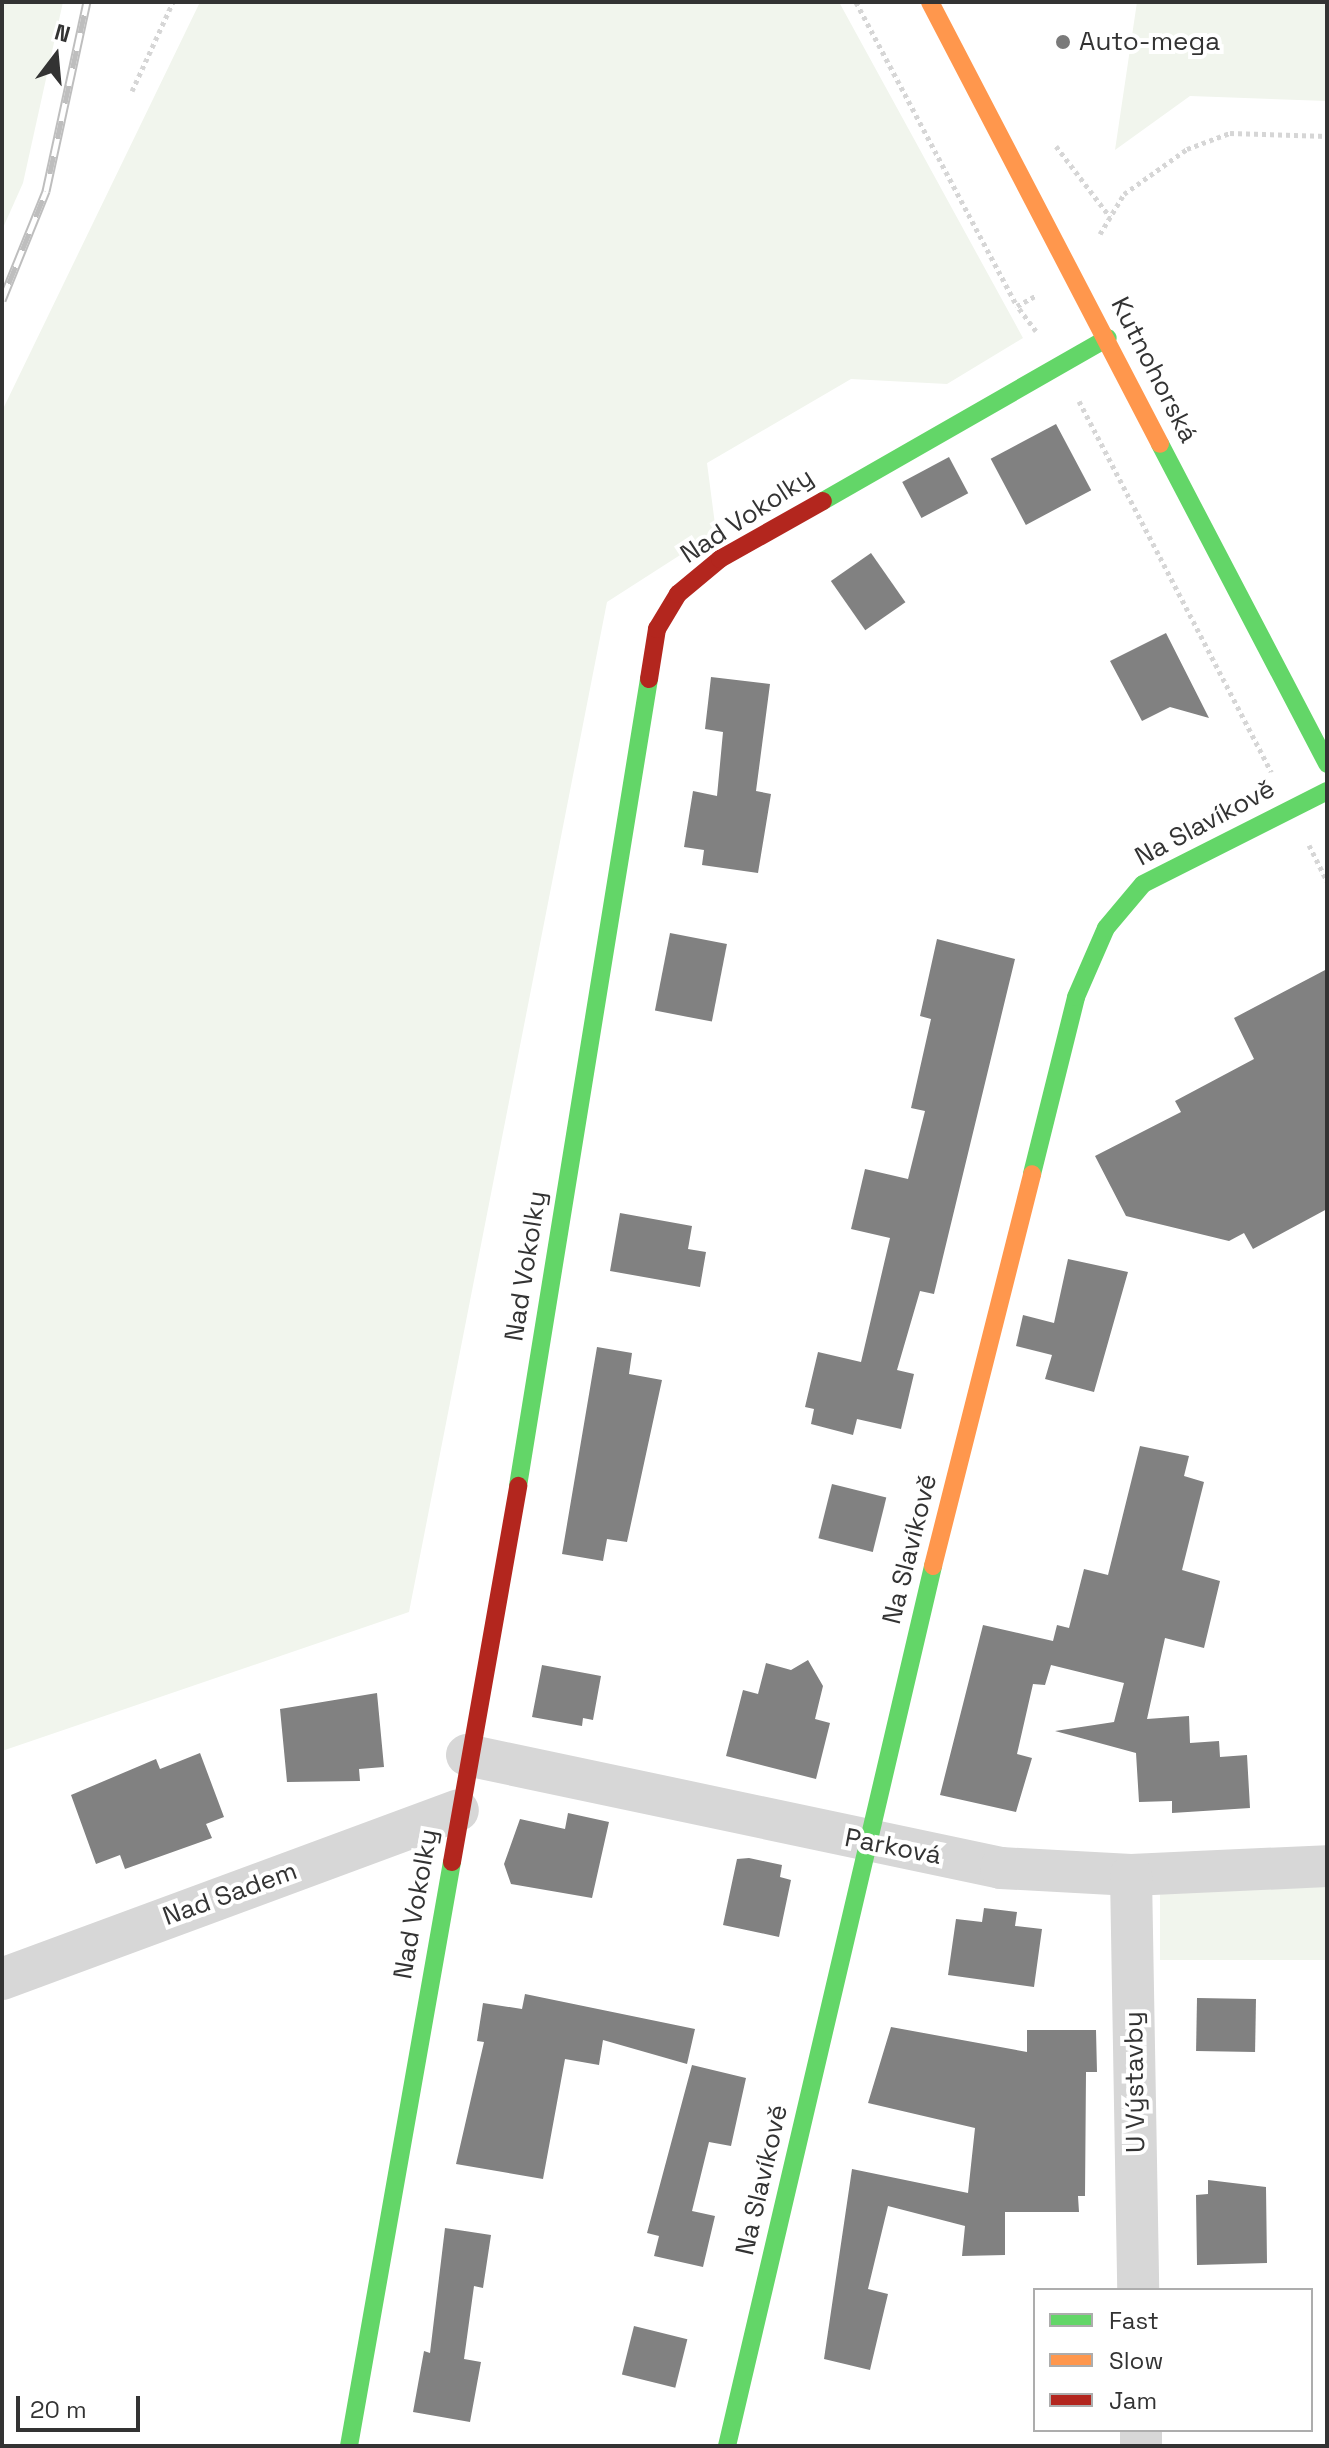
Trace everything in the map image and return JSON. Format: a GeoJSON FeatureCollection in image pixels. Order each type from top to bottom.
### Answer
{"type":"FeatureCollection","features":[{"type":"Feature","properties":{"kind":"street","name":"Kutnohorská"},"geometry":{"type":"LineString","coordinates":[[930,2],[1075,273],[1327,764]]}},
{"type":"Feature","properties":{"kind":"street","name":"Nad Vokolky"},"geometry":{"type":"LineString","coordinates":[[349,2446],[661,617],[720,559],[1058,360],[1108,338]]}},
{"type":"Feature","properties":{"kind":"street","name":"Na Slavíkově"},"geometry":{"type":"LineString","coordinates":[[727,2446],[866,1842],[1035,1144],[1087,967],[1106,928],[1143,884],[1289,807],[1327,791]]}},
{"type":"Feature","properties":{"kind":"street","name":"Parková"},"geometry":{"type":"LineString","coordinates":[[467,1755],[866,1842],[1001,1868],[1131,1875],[1327,1866]]}},
{"type":"Feature","properties":{"kind":"street","name":"Nad Sadem"},"geometry":{"type":"LineString","coordinates":[[2,1979],[458,1810]]}},
{"type":"Feature","properties":{"kind":"street","name":"U Výstavby"},"geometry":{"type":"LineString","coordinates":[[1131,1875],[1138,2288]]}},
{"type":"Feature","properties":{"kind":"path"},"geometry":{"type":"LineString","coordinates":[[132,91],[173,2]]}},
{"type":"Feature","properties":{"kind":"path"},"geometry":{"type":"LineString","coordinates":[[856,2],[1017,306]]}},
{"type":"Feature","properties":{"kind":"path"},"geometry":{"type":"LineString","coordinates":[[1075,273],[1124,194],[1187,149],[1230,133],[1327,136]]}},
{"type":"Feature","properties":{"kind":"path"},"geometry":{"type":"LineString","coordinates":[[1058,360],[1327,881]]}},
{"type":"Feature","properties":{"kind":"shaded area"},"geometry":{"type":"Polygon","coordinates":[[[2,2],[63,2],[23,183],[2,230],[2,2]]]}},
{"type":"Feature","properties":{"kind":"shaded area"},"geometry":{"type":"Polygon","coordinates":[[[200,2],[839,2],[1023,338],[947,384],[851,379],[707,463],[716,532],[607,602],[409,1612],[2,1751],[2,411],[200,2]]]}},
{"type":"Feature","properties":{"kind":"shaded area"},"geometry":{"type":"Polygon","coordinates":[[[1137,2],[1327,2],[1327,101],[1190,96],[1115,150],[1137,2]]]}},
{"type":"Feature","properties":{"kind":"shaded area"},"geometry":{"type":"Polygon","coordinates":[[[1160,1883],[1327,1883],[1327,1960],[1160,1960],[1160,1883]]]}},
{"type":"Feature","properties":{"kind":"building"},"geometry":{"type":"Polygon","coordinates":[[[1056,424],[1091,490],[1026,525],[991,459],[1056,424]]]}},
{"type":"Feature","properties":{"kind":"building"},"geometry":{"type":"Polygon","coordinates":[[[949,457],[968,493],[921,518],[902,482],[949,457]]]}},
{"type":"Feature","properties":{"kind":"building"},"geometry":{"type":"Polygon","coordinates":[[[871,553],[905,602],[865,630],[831,581],[871,553]]]}},
{"type":"Feature","properties":{"kind":"building"},"geometry":{"type":"Polygon","coordinates":[[[1166,633],[1209,718],[1170,707],[1142,721],[1110,661],[1166,633]]]}},
{"type":"Feature","properties":{"kind":"building"},"geometry":{"type":"Polygon","coordinates":[[[711,677],[770,684],[756,791],[771,794],[758,873],[702,865],[704,850],[684,847],[693,791],[717,796],[723,732],[705,729],[711,677]]]}},
{"type":"Feature","properties":{"kind":"building"},"geometry":{"type":"Polygon","coordinates":[[[670,933],[727,944],[712,1022],[655,1011],[670,933]]]}},
{"type":"Feature","properties":{"kind":"building"},"geometry":{"type":"Polygon","coordinates":[[[937,939],[1015,959],[934,1294],[920,1291],[897,1370],[914,1374],[901,1429],[857,1419],[853,1435],[811,1424],[814,1409],[805,1407],[818,1352],[861,1362],[890,1238],[851,1229],[865,1169],[908,1179],[925,1111],[911,1108],[931,1019],[920,1016],[937,939]]]}},
{"type":"Feature","properties":{"kind":"building"},"geometry":{"type":"Polygon","coordinates":[[[1327,969],[1327,1209],[1253,1249],[1244,1233],[1229,1241],[1126,1216],[1095,1156],[1181,1112],[1175,1101],[1254,1059],[1234,1018],[1327,969]]]}},
{"type":"Feature","properties":{"kind":"building"},"geometry":{"type":"Polygon","coordinates":[[[620,1213],[692,1226],[688,1249],[706,1252],[700,1287],[610,1271],[620,1213]]]}},
{"type":"Feature","properties":{"kind":"building"},"geometry":{"type":"Polygon","coordinates":[[[1068,1259],[1128,1272],[1094,1392],[1045,1379],[1052,1355],[1016,1346],[1023,1315],[1054,1323],[1068,1259]]]}},
{"type":"Feature","properties":{"kind":"building"},"geometry":{"type":"Polygon","coordinates":[[[597,1347],[632,1353],[629,1374],[662,1380],[627,1542],[607,1539],[603,1561],[562,1554],[597,1347]]]}},
{"type":"Feature","properties":{"kind":"building"},"geometry":{"type":"Polygon","coordinates":[[[1140,1446],[1189,1456],[1184,1476],[1204,1482],[1182,1570],[1220,1581],[1204,1648],[1165,1638],[1147,1719],[1189,1716],[1190,1743],[1219,1741],[1220,1757],[1247,1755],[1250,1808],[1172,1813],[1172,1801],[1139,1802],[1136,1753],[1055,1731],[1114,1722],[1124,1683],[1051,1665],[1045,1685],[1033,1684],[1017,1754],[1032,1758],[1016,1812],[940,1795],[983,1625],[1053,1641],[1057,1625],[1069,1628],[1084,1569],[1108,1575],[1140,1446]]]}},
{"type":"Feature","properties":{"kind":"building"},"geometry":{"type":"Polygon","coordinates":[[[832,1484],[886,1498],[873,1552],[818,1538],[832,1484]]]}},
{"type":"Feature","properties":{"kind":"building"},"geometry":{"type":"Polygon","coordinates":[[[808,1660],[823,1686],[815,1719],[830,1723],[816,1779],[726,1756],[743,1690],[758,1694],[766,1663],[791,1670],[808,1660]]]}},
{"type":"Feature","properties":{"kind":"building"},"geometry":{"type":"Polygon","coordinates":[[[542,1665],[601,1676],[593,1720],[583,1718],[582,1726],[532,1717],[542,1665]]]}},
{"type":"Feature","properties":{"kind":"building"},"geometry":{"type":"Polygon","coordinates":[[[377,1693],[384,1767],[359,1769],[360,1781],[287,1782],[280,1709],[377,1693]]]}},
{"type":"Feature","properties":{"kind":"building"},"geometry":{"type":"Polygon","coordinates":[[[200,1753],[224,1817],[206,1824],[212,1838],[125,1869],[120,1855],[96,1864],[71,1795],[156,1759],[160,1769],[200,1753]]]}},
{"type":"Feature","properties":{"kind":"building"},"geometry":{"type":"Polygon","coordinates":[[[568,1813],[609,1822],[592,1898],[511,1884],[504,1864],[520,1819],[565,1829],[568,1813]]]}},
{"type":"Feature","properties":{"kind":"building"},"geometry":{"type":"Polygon","coordinates":[[[749,1858],[782,1865],[780,1877],[791,1880],[779,1937],[723,1925],[737,1859],[749,1858]]]}},
{"type":"Feature","properties":{"kind":"building"},"geometry":{"type":"Polygon","coordinates":[[[984,1908],[1017,1912],[1015,1926],[1042,1929],[1034,1987],[948,1975],[956,1919],[982,1922],[984,1908]]]}},
{"type":"Feature","properties":{"kind":"building"},"geometry":{"type":"Polygon","coordinates":[[[525,1994],[695,2029],[687,2064],[603,2040],[599,2065],[565,2059],[543,2179],[456,2164],[484,2042],[477,2041],[483,2003],[522,2009],[525,1994]]]}},
{"type":"Feature","properties":{"kind":"building"},"geometry":{"type":"Polygon","coordinates":[[[1197,1998],[1256,1999],[1255,2052],[1196,2051],[1197,1998]]]}},
{"type":"Feature","properties":{"kind":"building"},"geometry":{"type":"Polygon","coordinates":[[[891,2027],[1027,2052],[1027,2030],[1096,2030],[1097,2072],[1086,2072],[1085,2196],[1078,2196],[1079,2212],[1005,2212],[1005,2255],[962,2256],[965,2226],[888,2206],[868,2289],[888,2294],[870,2370],[824,2359],[852,2169],[968,2193],[975,2128],[868,2103],[891,2027]]]}},
{"type":"Feature","properties":{"kind":"building"},"geometry":{"type":"Polygon","coordinates":[[[692,2065],[746,2078],[731,2146],[709,2142],[692,2211],[715,2216],[703,2267],[654,2256],[659,2236],[647,2233],[692,2065]]]}},
{"type":"Feature","properties":{"kind":"building"},"geometry":{"type":"Polygon","coordinates":[[[1208,2180],[1266,2187],[1267,2263],[1197,2265],[1196,2195],[1208,2194],[1208,2180]]]}},
{"type":"Feature","properties":{"kind":"building"},"geometry":{"type":"Polygon","coordinates":[[[445,2228],[491,2235],[483,2288],[474,2286],[464,2359],[481,2362],[470,2422],[413,2412],[424,2351],[430,2353],[445,2228]]]}},
{"type":"Feature","properties":{"kind":"building"},"geometry":{"type":"Polygon","coordinates":[[[634,2326],[687,2339],[675,2388],[622,2375],[634,2326]]]}},
{"type":"Feature","properties":{"kind":"railway"},"geometry":{"type":"LineString","coordinates":[[2,300],[46,191],[87,2]]}},
{"type":"Feature","properties":{"kind":"traffic: fast"},"geometry":{"type":"LineString","coordinates":[[823,501],[1108,338]]}},
{"type":"Feature","properties":{"kind":"traffic: fast"},"geometry":{"type":"LineString","coordinates":[[1160,444],[1327,764]]}},
{"type":"Feature","properties":{"kind":"traffic: fast"},"geometry":{"type":"LineString","coordinates":[[518,1486],[649,679]]}},
{"type":"Feature","properties":{"kind":"traffic: fast"},"geometry":{"type":"LineString","coordinates":[[1032,1174],[1076,997],[1106,928],[1143,884],[1327,791]]}},
{"type":"Feature","properties":{"kind":"traffic: fast"},"geometry":{"type":"LineString","coordinates":[[727,2446],[933,1566]]}},
{"type":"Feature","properties":{"kind":"traffic: fast"},"geometry":{"type":"LineString","coordinates":[[349,2446],[452,1862]]}},
{"type":"Feature","properties":{"kind":"traffic: slow"},"geometry":{"type":"LineString","coordinates":[[930,2],[1160,444]]}},
{"type":"Feature","properties":{"kind":"traffic: slow"},"geometry":{"type":"LineString","coordinates":[[933,1566],[1032,1174]]}},
{"type":"Feature","properties":{"kind":"traffic: jam"},"geometry":{"type":"LineString","coordinates":[[649,679],[657,629],[678,594],[720,559],[823,501]]}},
{"type":"Feature","properties":{"kind":"traffic: jam"},"geometry":{"type":"LineString","coordinates":[[452,1862],[518,1486]]}},
{"type":"Feature","properties":{"kind":"place","name":"Auto-mega"},"geometry":{"type":"Point","coordinates":[1063,42]}}]}
